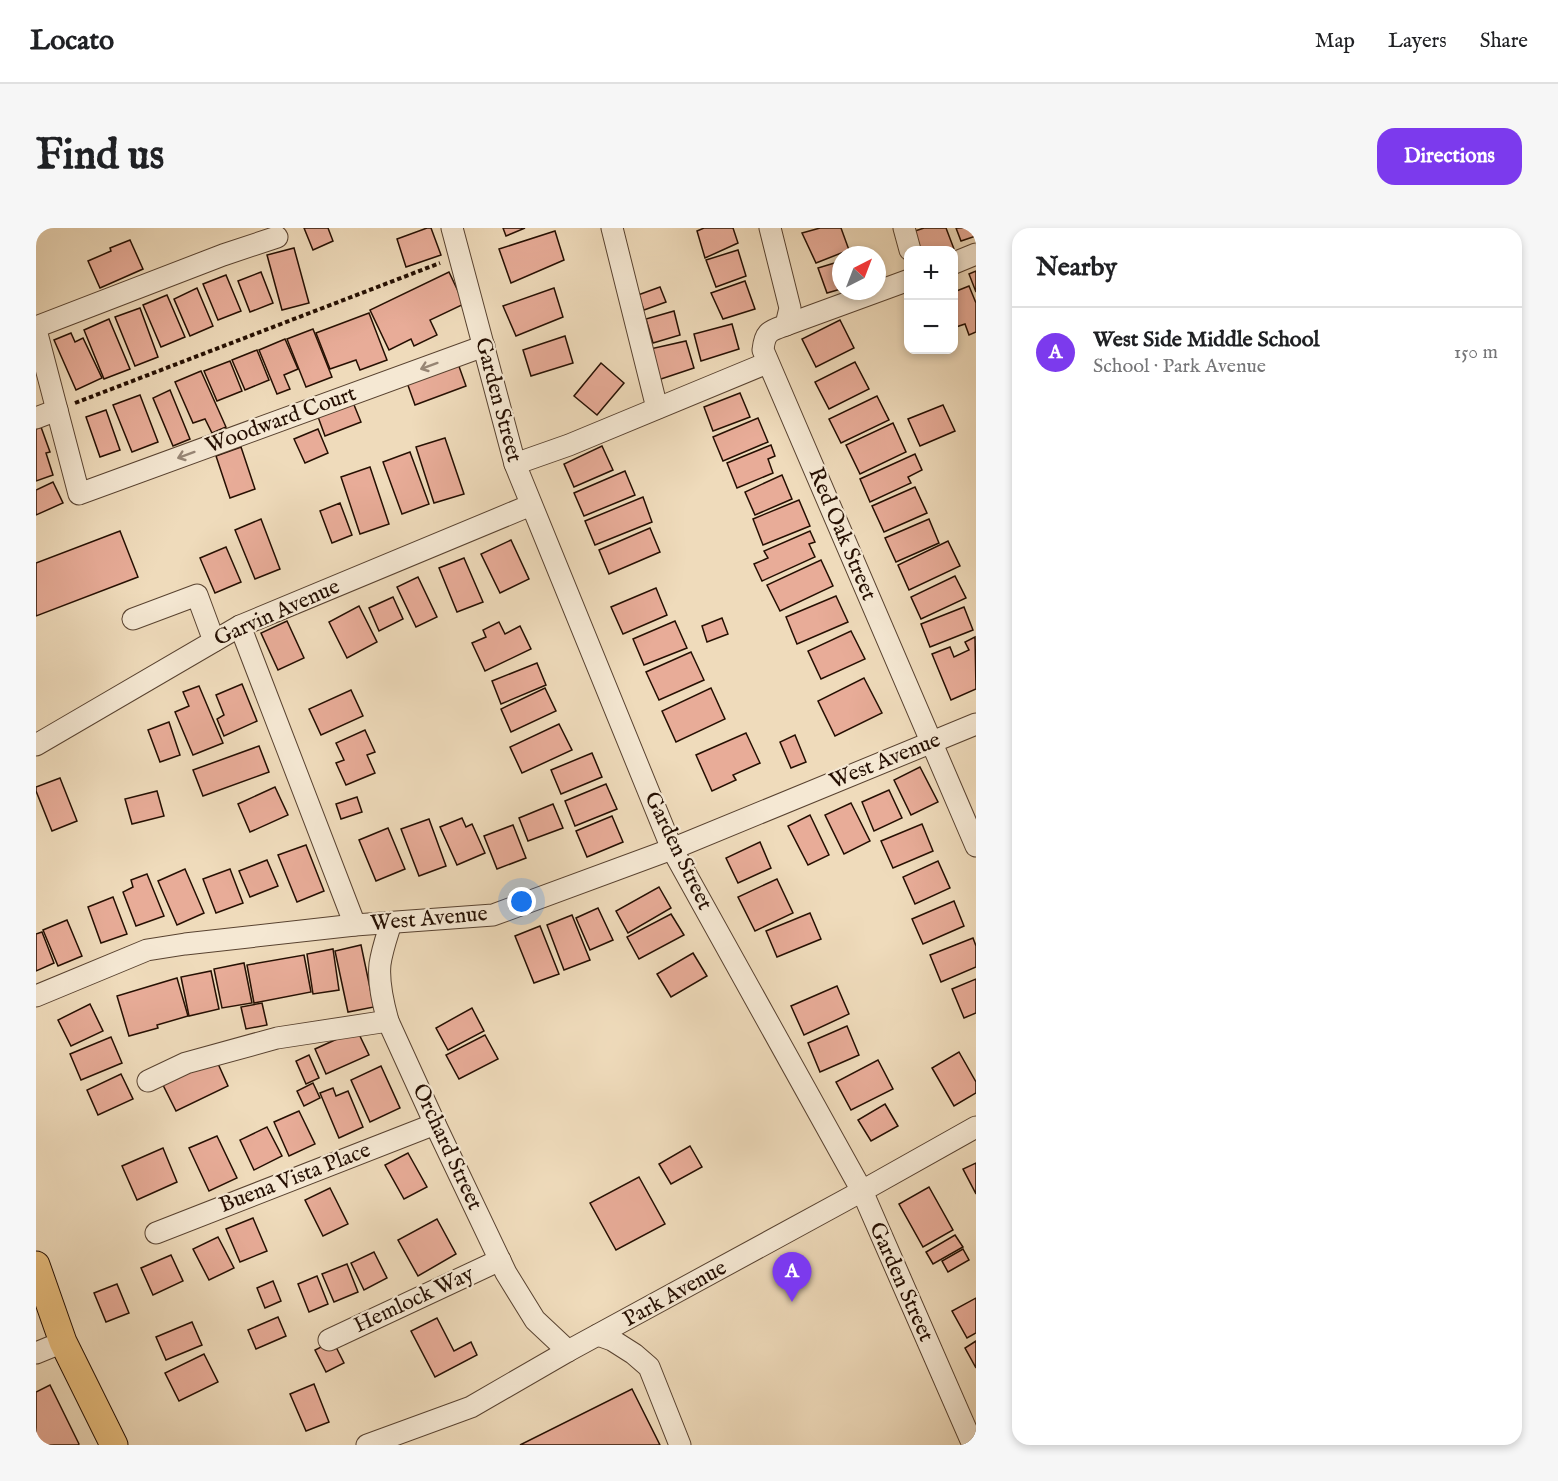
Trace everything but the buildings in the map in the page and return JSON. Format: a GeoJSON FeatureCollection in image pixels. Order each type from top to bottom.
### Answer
{"type":"FeatureCollection","features":[{"type":"Feature","properties":{"kind":"main road"},"geometry":{"type":"LineString","coordinates":[[36,1265],[63,1342],[114,1445]]}},
{"type":"Feature","properties":{"kind":"street","name":"Garden Street"},"geometry":{"type":"LineString","coordinates":[[452,228],[515,464],[672,849],[862,1191],[973,1445]]}},
{"type":"Feature","properties":{"kind":"street"},"geometry":{"type":"LineString","coordinates":[[612,228],[657,408]]}},
{"type":"Feature","properties":{"kind":"street"},"geometry":{"type":"LineString","coordinates":[[770,228],[790,308],[786,325]]}},
{"type":"Feature","properties":{"kind":"street"},"geometry":{"type":"LineString","coordinates":[[904,228],[908,246]]}},
{"type":"Feature","properties":{"kind":"street"},"geometry":{"type":"LineString","coordinates":[[36,418],[57,410],[36,328],[223,255],[277,237]]}},
{"type":"Feature","properties":{"kind":"street"},"geometry":{"type":"LineString","coordinates":[[958,261],[976,254]]}},
{"type":"Feature","properties":{"kind":"street"},"geometry":{"type":"LineString","coordinates":[[786,325],[904,281]]}},
{"type":"Feature","properties":{"kind":"street","name":"Red Oak Street"},"geometry":{"type":"LineString","coordinates":[[786,325],[770,331],[764,338],[763,350],[767,363],[976,846]]}},
{"type":"Feature","properties":{"kind":"street","name":"Woodward Court"},"geometry":{"type":"LineString","coordinates":[[57,410],[79,494],[484,346]]}},
{"type":"Feature","properties":{"kind":"street"},"geometry":{"type":"LineString","coordinates":[[515,464],[570,445],[767,363]]}},
{"type":"Feature","properties":{"kind":"street","name":"Garvin Avenue"},"geometry":{"type":"LineString","coordinates":[[36,745],[240,626],[531,505]]}},
{"type":"Feature","properties":{"kind":"street"},"geometry":{"type":"LineString","coordinates":[[133,619],[197,595],[214,641]]}},
{"type":"Feature","properties":{"kind":"street"},"geometry":{"type":"LineString","coordinates":[[240,626],[355,925]]}},
{"type":"Feature","properties":{"kind":"street","name":"West Avenue"},"geometry":{"type":"LineString","coordinates":[[36,996],[147,950],[355,925],[493,915],[672,849],[976,724]]}},
{"type":"Feature","properties":{"kind":"street","name":"Orchard Street"},"geometry":{"type":"LineString","coordinates":[[391,923],[380,964],[379,980],[388,1020],[506,1273],[535,1320],[568,1352]]}},
{"type":"Feature","properties":{"kind":"street"},"geometry":{"type":"LineString","coordinates":[[148,1081],[186,1063],[277,1038],[388,1020]]}},
{"type":"Feature","properties":{"kind":"street","name":"Buena Vista Place"},"geometry":{"type":"LineString","coordinates":[[156,1233],[435,1124]]}},
{"type":"Feature","properties":{"kind":"street","name":"Park Avenue"},"geometry":{"type":"LineString","coordinates":[[367,1445],[471,1407],[976,1127]]}},
{"type":"Feature","properties":{"kind":"street","name":"Hemlock Way"},"geometry":{"type":"LineString","coordinates":[[329,1340],[500,1260]]}},
{"type":"Feature","properties":{"kind":"street"},"geometry":{"type":"LineString","coordinates":[[598,1335],[612,1340],[649,1367],[680,1445]]}},
{"type":"Feature","properties":{"kind":"street"},"geometry":{"type":"LineString","coordinates":[[36,1353],[63,1342]]}},
{"type":"Feature","properties":{"kind":"path"},"geometry":{"type":"LineString","coordinates":[[57,410],[459,256]]}},
{"type":"Feature","properties":{"kind":"place","name":"West Side Middle School"},"geometry":{"type":"Point","coordinates":[792,1302]}}]}
